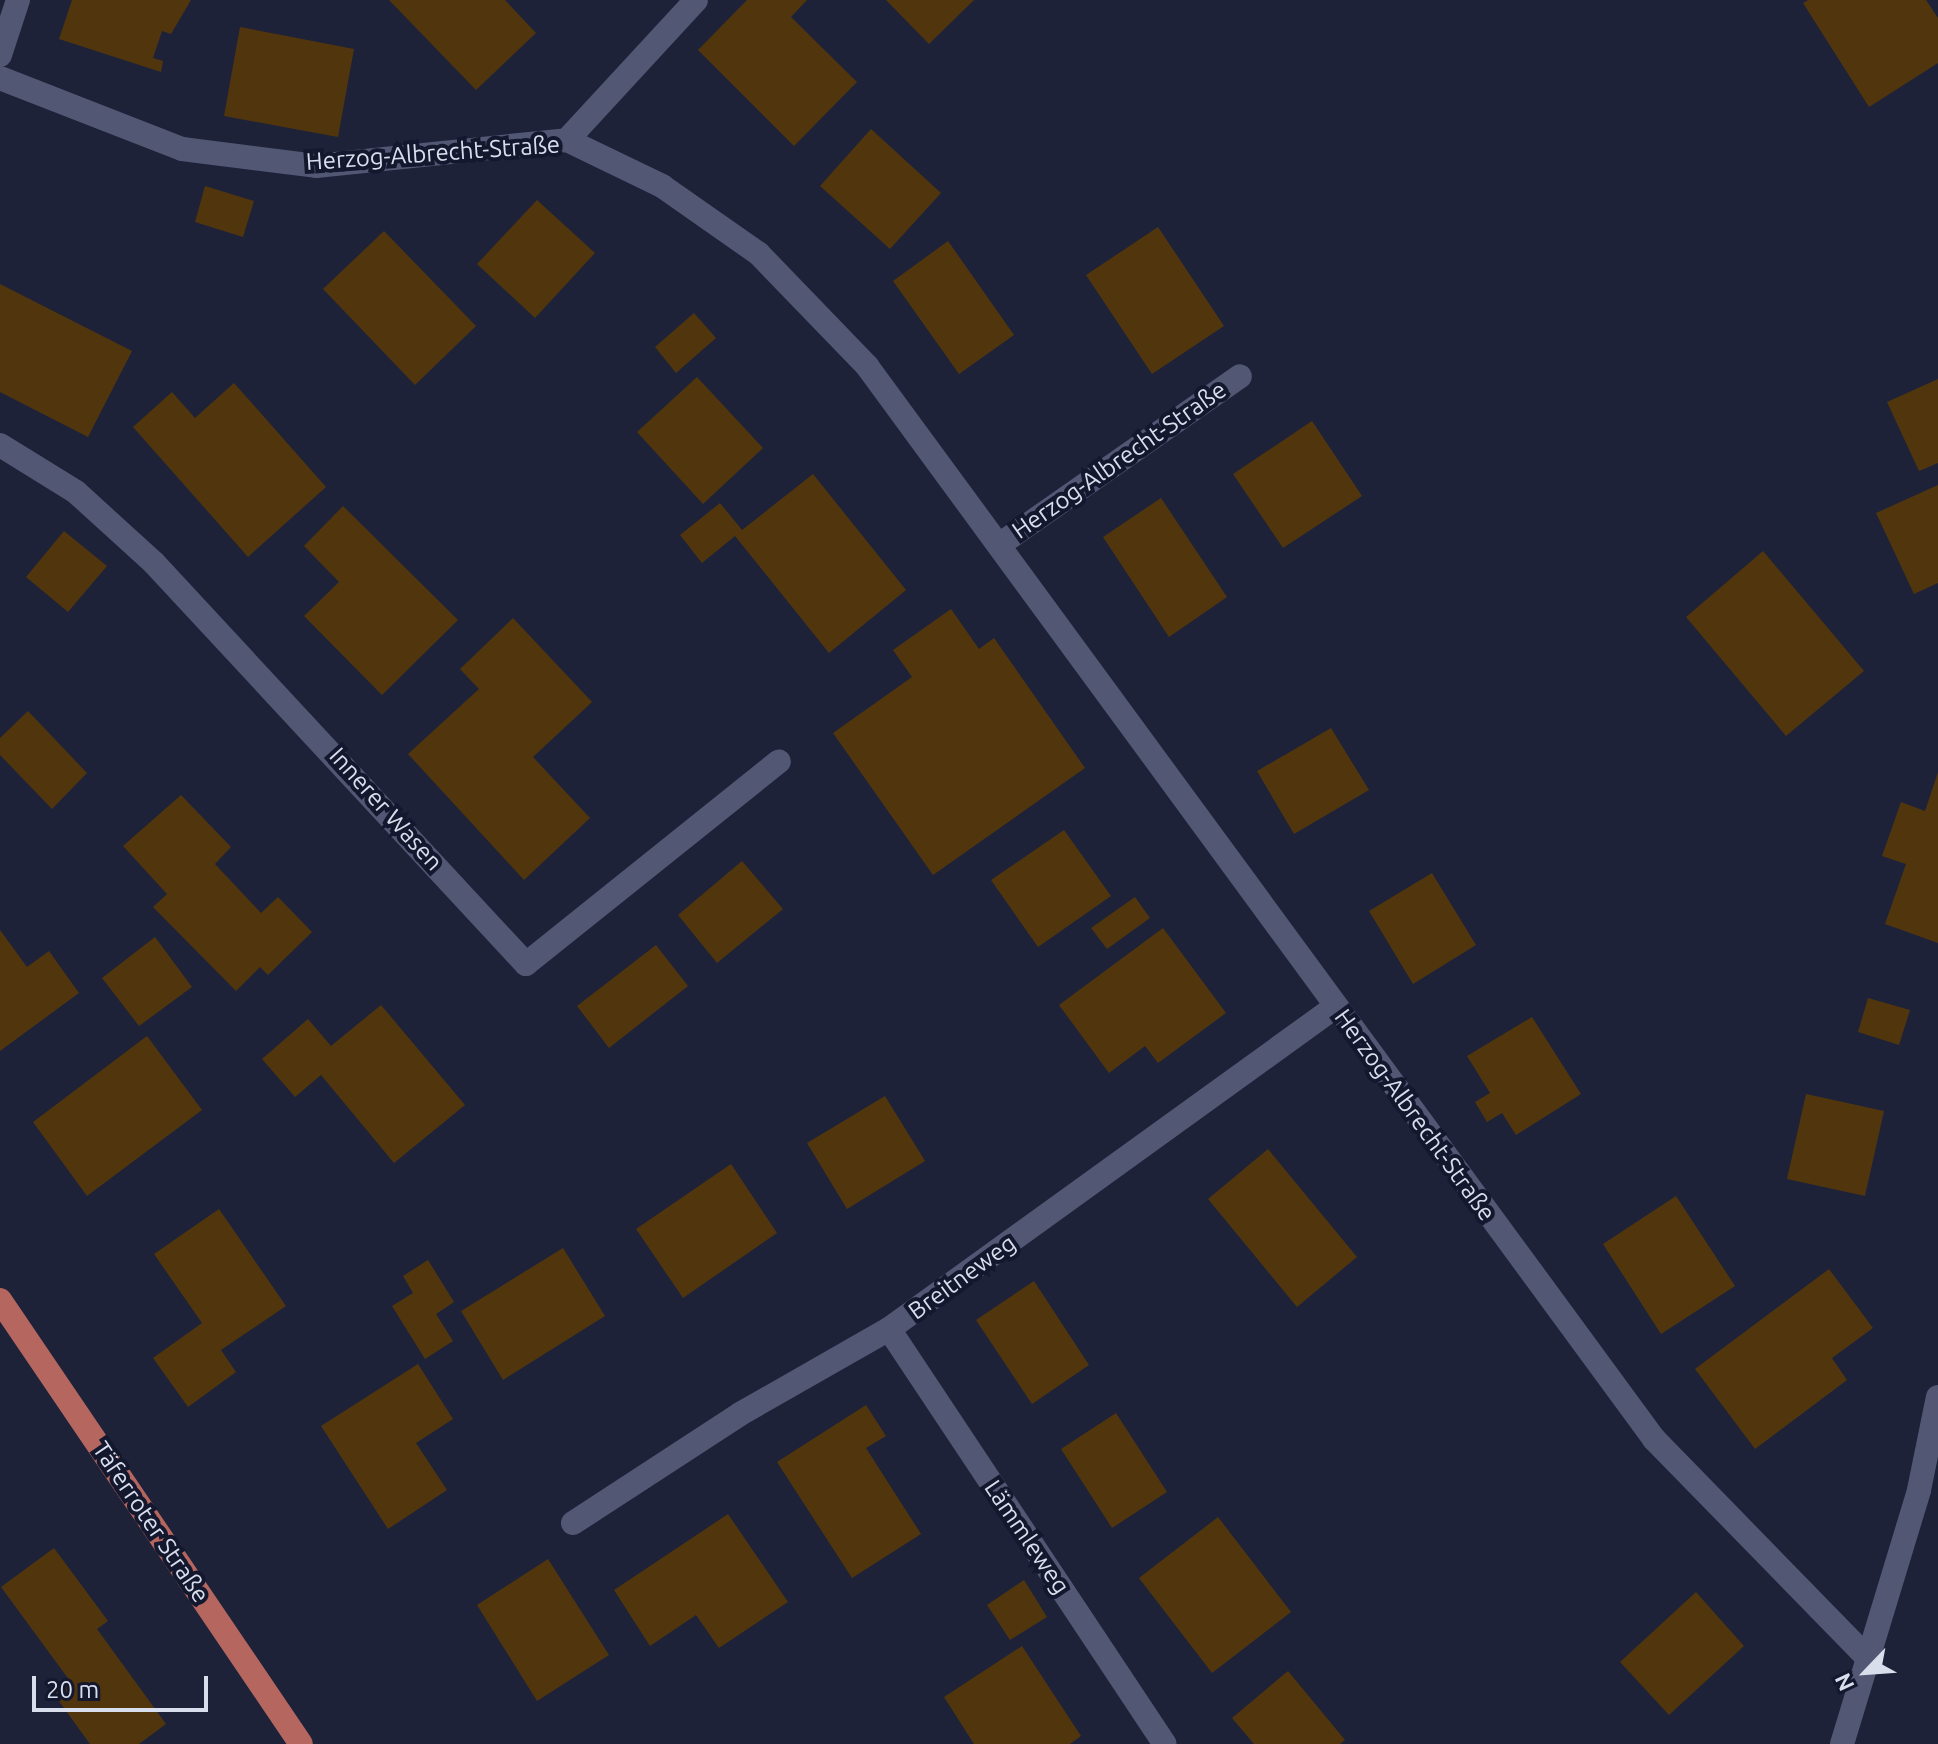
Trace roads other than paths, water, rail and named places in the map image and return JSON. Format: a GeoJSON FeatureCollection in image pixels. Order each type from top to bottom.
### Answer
{"type":"FeatureCollection","features":[{"type":"Feature","properties":{"kind":"main road","name":"Täferroter Straße"},"geometry":{"type":"LineString","coordinates":[[0,1300],[301,1744]]}},
{"type":"Feature","properties":{"kind":"street"},"geometry":{"type":"LineString","coordinates":[[0,55],[18,0]]}},
{"type":"Feature","properties":{"kind":"street"},"geometry":{"type":"LineString","coordinates":[[567,140],[696,0]]}},
{"type":"Feature","properties":{"kind":"street","name":"Herzog-Albrecht-Straße"},"geometry":{"type":"LineString","coordinates":[[0,78],[182,149],[316,166],[567,140],[662,186],[759,254],[867,366],[1654,1439],[1866,1656]]}},
{"type":"Feature","properties":{"kind":"street","name":"Herzog-Albrecht-Straße"},"geometry":{"type":"LineString","coordinates":[[999,545],[1240,376]]}},
{"type":"Feature","properties":{"kind":"street","name":"Innerer Wasen"},"geometry":{"type":"LineString","coordinates":[[0,445],[76,492],[154,563],[526,964],[779,761]]}},
{"type":"Feature","properties":{"kind":"street","name":"Breitneweg"},"geometry":{"type":"LineString","coordinates":[[573,1523],[740,1414],[889,1329],[1335,1007]]}},
{"type":"Feature","properties":{"kind":"street","name":"Lämmleweg"},"geometry":{"type":"LineString","coordinates":[[889,1329],[1165,1744]]}},
{"type":"Feature","properties":{"kind":"street"},"geometry":{"type":"LineString","coordinates":[[1842,1744],[1866,1656],[1929,1492],[1938,1397]]}}]}
